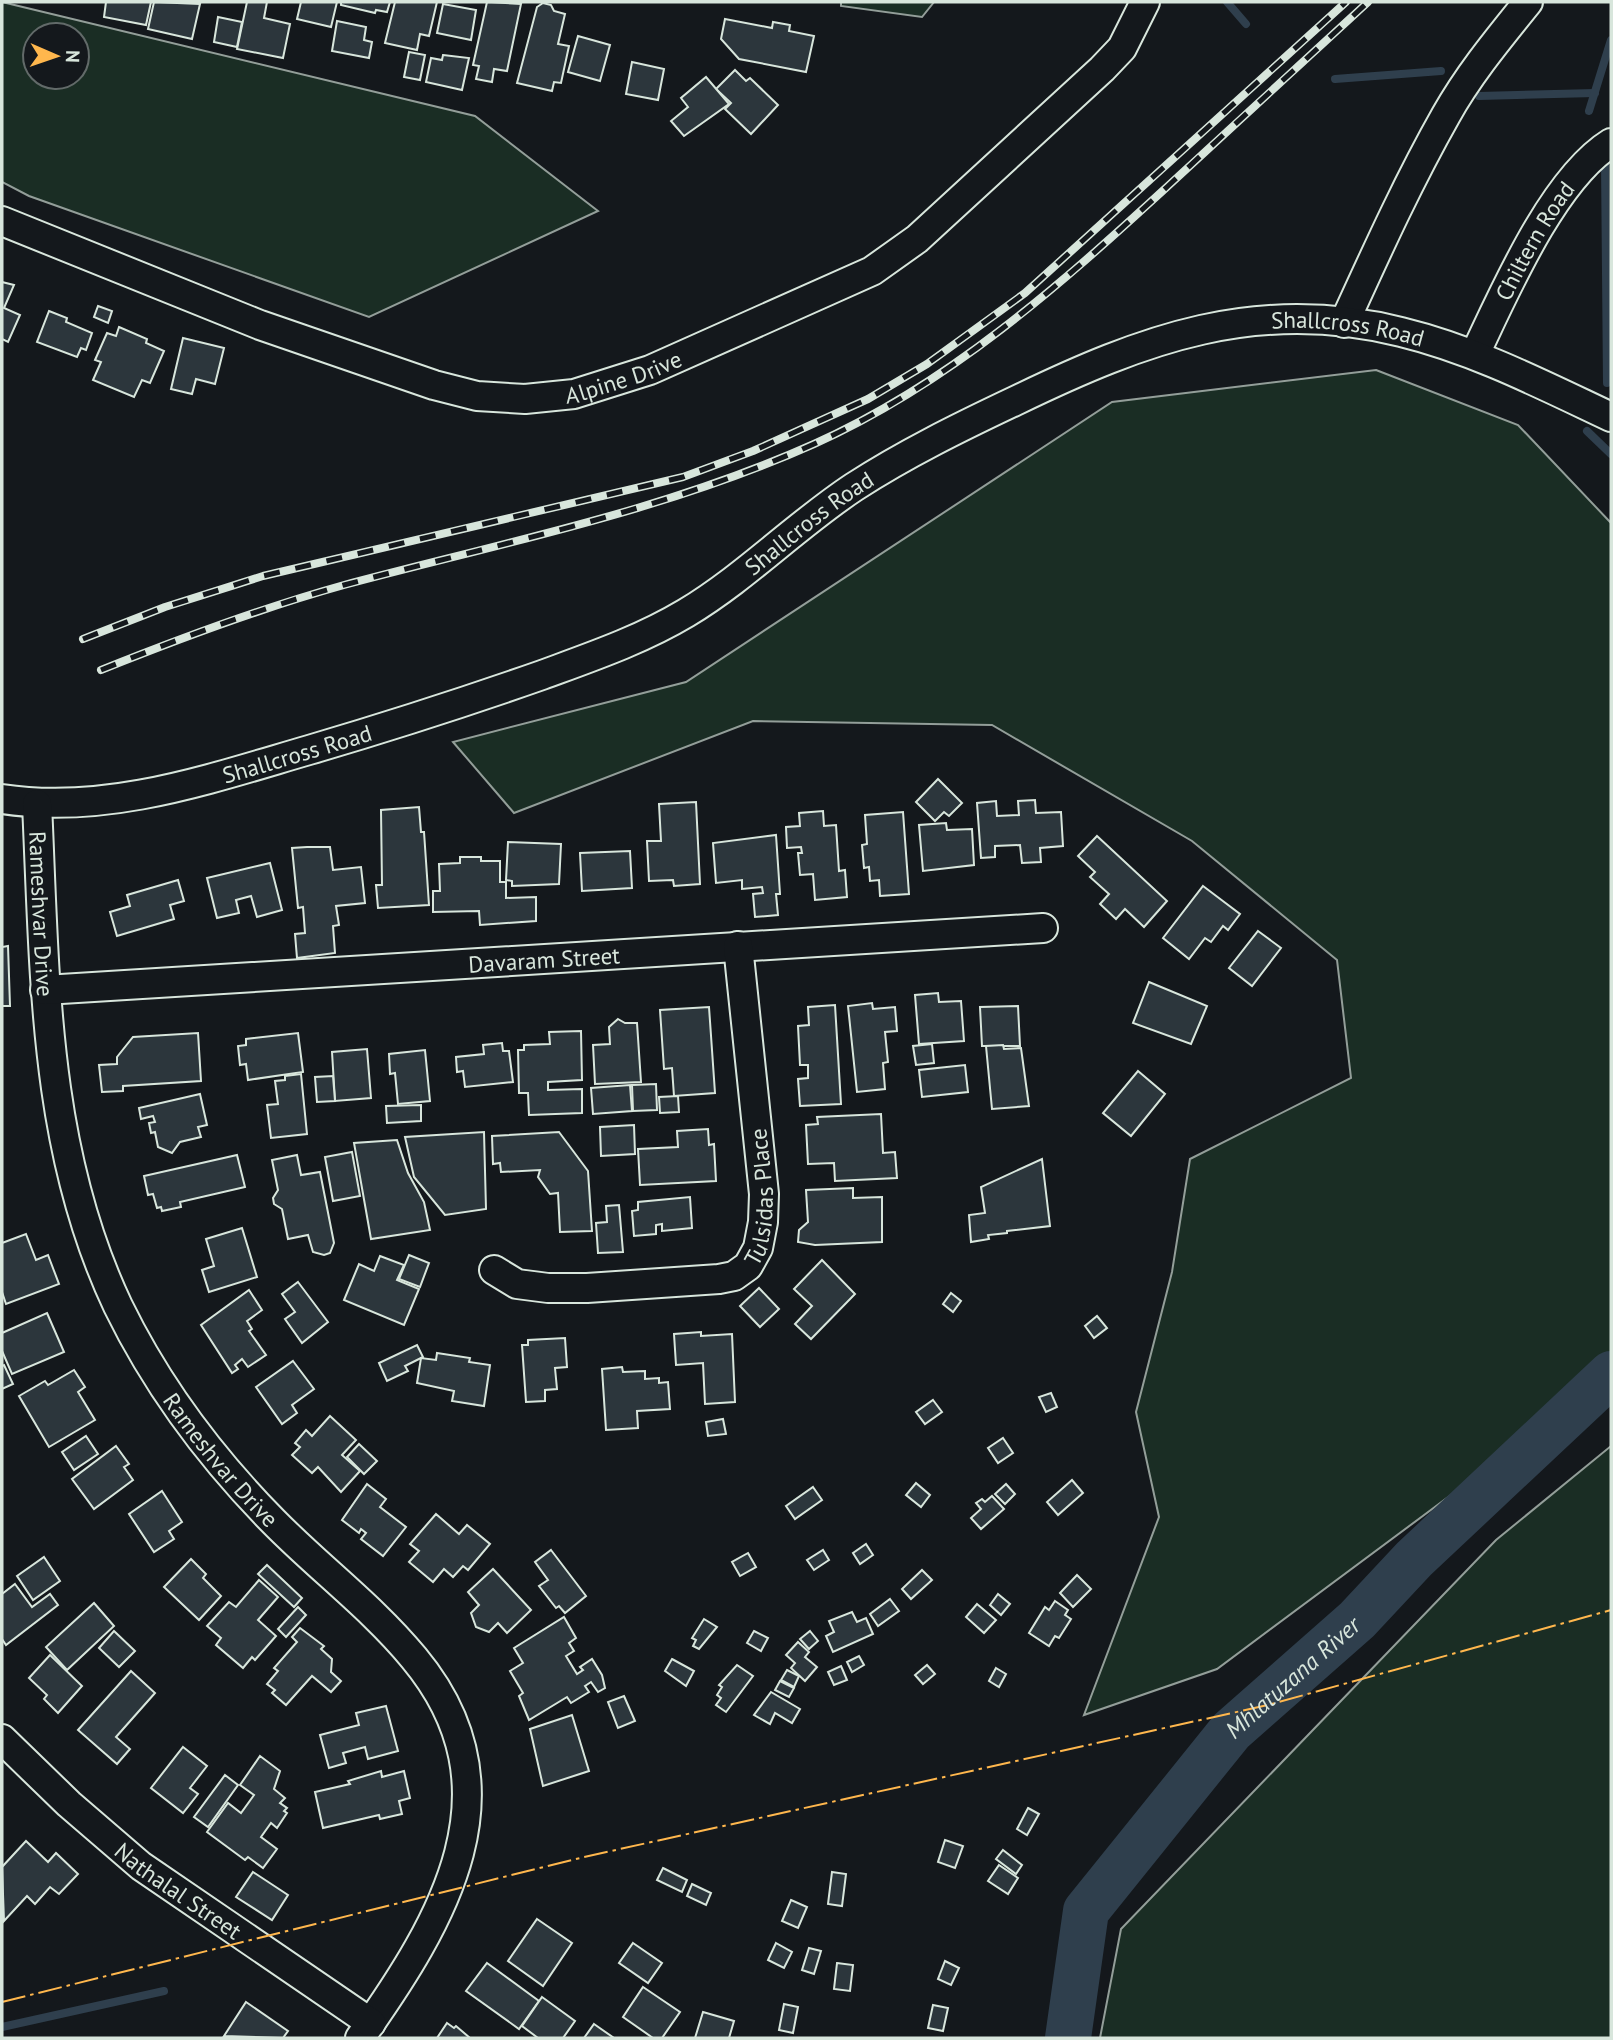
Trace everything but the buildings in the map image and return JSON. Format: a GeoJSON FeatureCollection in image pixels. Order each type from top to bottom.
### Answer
{"type":"FeatureCollection","features":[{"type":"Feature","properties":{"kind":"street","name":"Alpine Drive"},"geometry":{"type":"LineString","coordinates":[[2,221],[260,325],[435,385],[477,396],[525,399],[574,394],[650,370],[872,271],[917,239],[1102,69],[1122,48],[1145,2]]}},
{"type":"Feature","properties":{"kind":"street"},"geometry":{"type":"LineString","coordinates":[[1343,323],[1382,239],[1447,114],[1488,51],[1528,2]]}},
{"type":"Feature","properties":{"kind":"street","name":"Chiltern Road"},"geometry":{"type":"LineString","coordinates":[[1475,354],[1542,226],[1568,186],[1601,150],[1611,143]]}},
{"type":"Feature","properties":{"kind":"street","name":"Shallcross Road"},"geometry":{"type":"LineString","coordinates":[[2,799],[37,804],[118,798],[180,788],[376,730],[616,648],[686,613],[734,581],[789,533],[855,486],[944,435],[1111,356],[1169,336],[1227,324],[1272,319],[1343,323],[1399,331],[1475,354],[1611,417]]}},
{"type":"Feature","properties":{"kind":"street","name":"Rameshvar Drive"},"geometry":{"type":"LineString","coordinates":[[37,804],[51,1069],[74,1190],[118,1305],[160,1382],[221,1466],[274,1522],[383,1624],[415,1659],[439,1693],[456,1727],[465,1763],[468,1810],[460,1858],[443,1906],[366,2030]]}},
{"type":"Feature","properties":{"kind":"street","name":"Davaram Street"},"geometry":{"type":"LineString","coordinates":[[45,990],[1043,928]]}},
{"type":"Feature","properties":{"kind":"street","name":"Tulsidas Place"},"geometry":{"type":"LineString","coordinates":[[494,1270],[517,1284],[587,1288],[719,1279],[734,1276],[748,1266],[758,1248],[764,1194],[738,946]]}},
{"type":"Feature","properties":{"kind":"street","name":"Nathalal Street"},"geometry":{"type":"LineString","coordinates":[[2,1739],[69,1804],[141,1866],[366,2030]]}},
{"type":"Feature","properties":{"kind":"green space"},"geometry":{"type":"Polygon","coordinates":[[[2,2],[81,21],[21,21],[21,91],[91,91],[91,23],[475,116],[598,211],[369,317],[29,196],[2,182],[2,2]]]}},
{"type":"Feature","properties":{"kind":"green space"},"geometry":{"type":"Polygon","coordinates":[[[841,2],[934,2],[922,17],[841,6],[841,2]]]}},
{"type":"Feature","properties":{"kind":"green space"},"geometry":{"type":"Polygon","coordinates":[[[1376,370],[1518,425],[1611,523],[1611,1376],[1217,1669],[1084,1715],[1159,1517],[1136,1412],[1172,1272],[1190,1159],[1351,1078],[1337,960],[1192,841],[992,725],[753,721],[514,813],[453,742],[686,682],[1112,402],[1376,370]]]}},
{"type":"Feature","properties":{"kind":"green space"},"geometry":{"type":"Polygon","coordinates":[[[1611,1446],[1611,2038],[1100,2038],[1121,1929],[1496,1540],[1611,1446]]]}},
{"type":"Feature","properties":{"kind":"waterway"},"geometry":{"type":"LineString","coordinates":[[1227,2],[1246,24]]}},
{"type":"Feature","properties":{"kind":"waterway"},"geometry":{"type":"LineString","coordinates":[[1589,111],[1611,40]]}},
{"type":"Feature","properties":{"kind":"waterway"},"geometry":{"type":"LineString","coordinates":[[1335,79],[1441,71]]}},
{"type":"Feature","properties":{"kind":"waterway"},"geometry":{"type":"LineString","coordinates":[[1479,96],[1595,93]]}},
{"type":"Feature","properties":{"kind":"waterway"},"geometry":{"type":"LineString","coordinates":[[1605,163],[1607,383]]}},
{"type":"Feature","properties":{"kind":"waterway"},"geometry":{"type":"LineString","coordinates":[[1587,431],[1611,454]]}},
{"type":"Feature","properties":{"kind":"waterway","name":"Mhlatuzana River"},"geometry":{"type":"LineString","coordinates":[[1068,2038],[1086,1911],[1231,1731],[1357,1620],[1414,1559],[1611,1374]]}},
{"type":"Feature","properties":{"kind":"waterway"},"geometry":{"type":"LineString","coordinates":[[2,2027],[164,1991]]}},
{"type":"Feature","properties":{"kind":"railway"},"geometry":{"type":"LineString","coordinates":[[83,639],[165,607],[263,576],[683,477],[753,451],[868,399],[927,364],[1025,293],[1346,2]]}},
{"type":"Feature","properties":{"kind":"railway"},"geometry":{"type":"LineString","coordinates":[[101,670],[282,603],[582,524],[699,488],[757,468],[864,419],[957,362],[1044,295],[1127,223],[1368,2]]}},
{"type":"Feature","properties":{"kind":"power"},"geometry":{"type":"LineString","coordinates":[[2,2002],[584,1857],[1268,1705],[1611,1610]]}}]}
